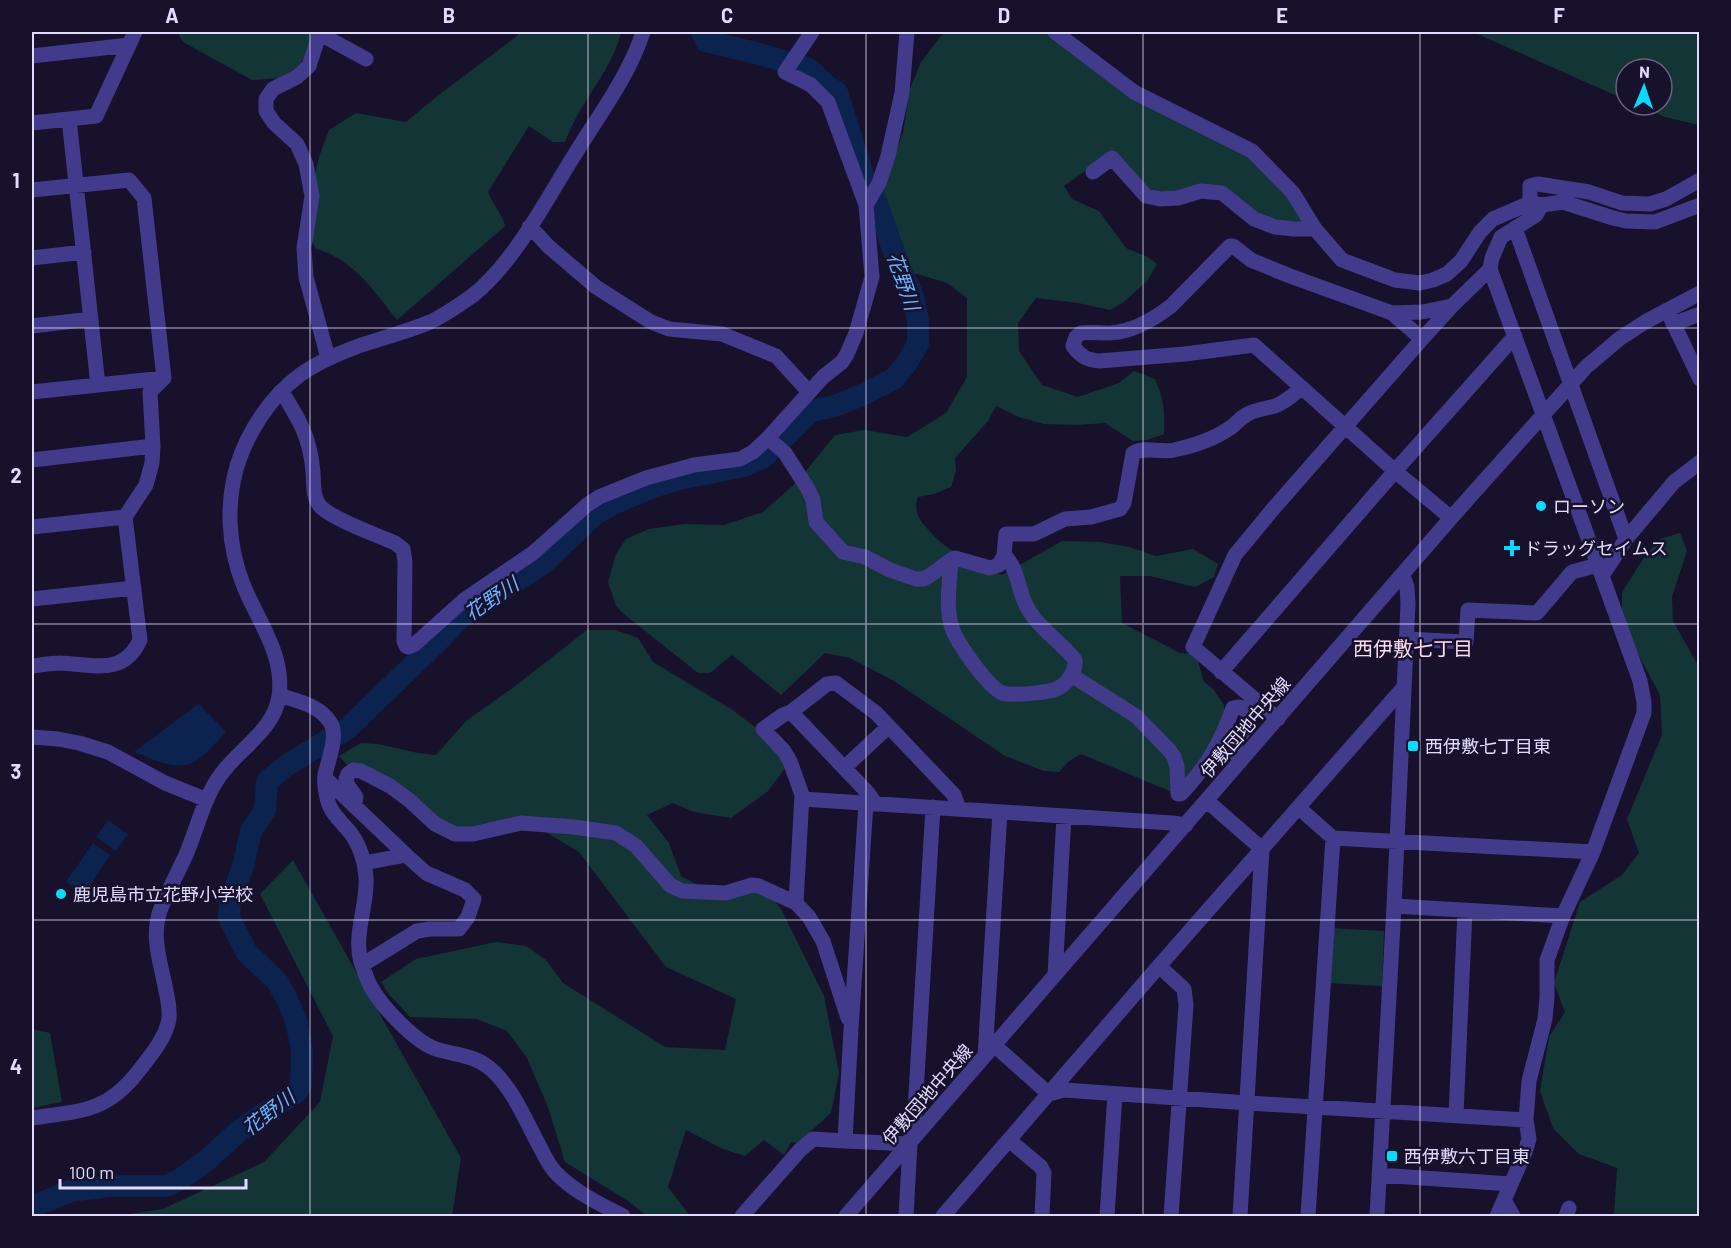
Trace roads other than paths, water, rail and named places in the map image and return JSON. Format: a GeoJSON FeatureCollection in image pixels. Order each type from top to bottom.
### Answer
{"type":"FeatureCollection","features":[{"type":"Feature","properties":{"kind":"street"},"geometry":{"type":"LineString","coordinates":[[32,1118],[96,1107],[112,1098],[136,1076],[162,1037],[170,1010],[155,939],[156,923],[161,908],[186,855],[207,800],[225,768],[266,725],[276,710],[280,676],[276,657],[243,583],[231,542],[230,522],[231,497],[237,468],[244,447],[263,412],[299,375],[328,358],[432,321],[477,292],[495,275],[529,227],[627,70],[644,32]]}},
{"type":"Feature","properties":{"kind":"street"},"geometry":{"type":"LineString","coordinates":[[282,392],[302,424],[311,451],[317,502],[332,515],[395,543],[403,549],[405,562],[404,641],[408,647],[464,600],[533,553],[599,497],[645,478],[694,465],[740,459],[753,452],[823,377],[842,362],[856,333],[872,277],[866,205],[828,102],[811,85],[785,72],[812,32]]}},
{"type":"Feature","properties":{"kind":"street"},"geometry":{"type":"LineString","coordinates":[[866,205],[879,183],[888,156],[902,93],[907,32]]}},
{"type":"Feature","properties":{"kind":"street"},"geometry":{"type":"LineString","coordinates":[[1055,32],[1134,92],[1252,151],[1293,193],[1315,229],[1342,260],[1395,280],[1420,283],[1447,274],[1461,261],[1480,232],[1493,219],[1536,204],[1563,202],[1612,218],[1655,222],[1700,205]]}},
{"type":"Feature","properties":{"kind":"street"},"geometry":{"type":"LineString","coordinates":[[328,358],[306,277],[304,248],[312,196],[306,164],[297,144],[274,123],[266,111],[266,99],[273,89],[297,77],[309,66],[320,33],[366,59]]}},
{"type":"Feature","properties":{"kind":"street"},"geometry":{"type":"LineString","coordinates":[[32,56],[132,38]]}},
{"type":"Feature","properties":{"kind":"street"},"geometry":{"type":"LineString","coordinates":[[32,123],[96,116],[132,38]]}},
{"type":"Feature","properties":{"kind":"street"},"geometry":{"type":"LineString","coordinates":[[69,119],[98,385]]}},
{"type":"Feature","properties":{"kind":"street"},"geometry":{"type":"LineString","coordinates":[[1093,172],[1112,158],[1146,196],[1160,199],[1178,198],[1201,191],[1222,193],[1254,219],[1264,223],[1294,230],[1315,229]]}},
{"type":"Feature","properties":{"kind":"street"},"geometry":{"type":"LineString","coordinates":[[32,190],[129,180],[144,198],[164,378]]}},
{"type":"Feature","properties":{"kind":"street"},"geometry":{"type":"LineString","coordinates":[[1497,1216],[1529,1139],[1526,1120],[1531,1073],[1545,1019],[1547,960],[1563,916],[1593,852],[1644,713],[1640,681],[1490,269],[1491,258],[1501,237],[1536,215],[1536,204],[1530,186],[1538,184],[1589,192],[1622,203],[1650,204],[1666,199],[1700,180]]}},
{"type":"Feature","properties":{"kind":"street"},"geometry":{"type":"LineString","coordinates":[[529,227],[596,287],[651,322],[669,328],[722,334],[777,356],[809,392]]}},
{"type":"Feature","properties":{"kind":"street"},"geometry":{"type":"LineString","coordinates":[[1515,228],[1626,539]]}},
{"type":"Feature","properties":{"kind":"street"},"geometry":{"type":"LineString","coordinates":[[1422,339],[1392,313],[1251,260],[1230,246],[1160,315],[1150,321],[1118,332],[1081,333],[1076,337],[1073,345],[1085,358],[1099,362],[1254,345],[1451,518]]}},
{"type":"Feature","properties":{"kind":"street"},"geometry":{"type":"LineString","coordinates":[[32,258],[84,252]]}},
{"type":"Feature","properties":{"kind":"street"},"geometry":{"type":"LineString","coordinates":[[1278,719],[1192,647],[1235,555],[1422,339],[1490,269]]}},
{"type":"Feature","properties":{"kind":"street","name":"伊敷団地中央線"},"geometry":{"type":"LineString","coordinates":[[846,1216],[1451,518],[1570,384],[1619,339],[1670,317],[1700,293]]}},
{"type":"Feature","properties":{"kind":"street"},"geometry":{"type":"LineString","coordinates":[[1392,313],[1422,312],[1452,306]]}},
{"type":"Feature","properties":{"kind":"street"},"geometry":{"type":"LineString","coordinates":[[1700,314],[1670,317],[1700,379]]}},
{"type":"Feature","properties":{"kind":"street"},"geometry":{"type":"LineString","coordinates":[[32,326],[91,319]]}},
{"type":"Feature","properties":{"kind":"street"},"geometry":{"type":"LineString","coordinates":[[1221,672],[1515,336]]}},
{"type":"Feature","properties":{"kind":"street"},"geometry":{"type":"LineString","coordinates":[[32,392],[164,378]]}},
{"type":"Feature","properties":{"kind":"street"},"geometry":{"type":"LineString","coordinates":[[32,666],[59,663],[100,667],[116,665],[135,651],[140,640],[125,517],[146,485],[152,463],[153,446],[150,392],[164,378]]}},
{"type":"Feature","properties":{"kind":"street"},"geometry":{"type":"LineString","coordinates":[[768,438],[781,450],[808,489],[813,500],[816,522],[843,552],[865,557],[890,570],[916,579],[923,579],[956,558],[990,568],[999,565],[1004,555],[1006,534],[1034,534],[1065,519],[1091,517],[1120,509],[1124,503],[1134,453],[1149,449],[1166,452],[1202,441],[1230,428],[1251,412],[1289,399],[1301,388]]}},
{"type":"Feature","properties":{"kind":"street"},"geometry":{"type":"LineString","coordinates":[[32,460],[153,446]]}},
{"type":"Feature","properties":{"kind":"street"},"geometry":{"type":"LineString","coordinates":[[1406,639],[1466,642],[1468,610],[1537,613],[1572,572],[1600,570],[1674,482],[1700,462]]}},
{"type":"Feature","properties":{"kind":"street"},"geometry":{"type":"LineString","coordinates":[[32,527],[125,517]]}},
{"type":"Feature","properties":{"kind":"street"},"geometry":{"type":"LineString","coordinates":[[951,560],[949,615],[952,628],[980,672],[1000,692],[1020,695],[1055,690],[1063,686],[1071,675],[1076,665],[1075,660],[1027,608],[1012,566],[1004,555]]}},
{"type":"Feature","properties":{"kind":"street"},"geometry":{"type":"LineString","coordinates":[[1377,1216],[1406,639],[1407,587],[1403,575]]}},
{"type":"Feature","properties":{"kind":"street"},"geometry":{"type":"LineString","coordinates":[[32,599],[134,588]]}},
{"type":"Feature","properties":{"kind":"street"},"geometry":{"type":"LineString","coordinates":[[1071,675],[1136,716],[1169,750],[1177,767],[1178,794],[1181,794],[1205,766],[1218,747],[1233,708],[1238,707],[1244,708],[1250,718],[1248,727],[1236,742],[1235,748],[1240,762]]}},
{"type":"Feature","properties":{"kind":"street"},"geometry":{"type":"LineString","coordinates":[[795,903],[802,799],[790,761],[784,751],[763,729],[791,712],[827,684],[836,683],[876,713],[954,795],[958,809]]}},
{"type":"Feature","properties":{"kind":"street"},"geometry":{"type":"LineString","coordinates":[[944,1216],[1159,966],[1404,687]]}},
{"type":"Feature","properties":{"kind":"street"},"geometry":{"type":"LineString","coordinates":[[279,695],[307,704],[324,714],[332,724],[333,744],[325,778],[328,803],[334,815],[355,840],[364,863],[366,889],[359,950],[371,988],[388,1010],[422,1043],[475,1059],[493,1071],[513,1099],[554,1171],[581,1194],[623,1216]]}},
{"type":"Feature","properties":{"kind":"street"},"geometry":{"type":"LineString","coordinates":[[791,712],[868,793],[871,803],[851,1029],[845,1141]]}},
{"type":"Feature","properties":{"kind":"street"},"geometry":{"type":"LineString","coordinates":[[844,768],[888,727]]}},
{"type":"Feature","properties":{"kind":"street"},"geometry":{"type":"LineString","coordinates":[[32,737],[79,743],[108,753],[165,783],[207,800]]}},
{"type":"Feature","properties":{"kind":"street"},"geometry":{"type":"LineString","coordinates":[[354,806],[356,797],[347,784],[346,778],[353,770],[361,771],[390,786],[435,824],[455,834],[473,834],[521,823],[616,833],[636,846],[670,885],[682,891],[726,893],[752,885],[759,886],[795,903],[809,917],[823,941],[851,1029]]}},
{"type":"Feature","properties":{"kind":"street"},"geometry":{"type":"LineString","coordinates":[[325,778],[426,873],[465,890],[474,898],[468,916],[459,929],[417,931],[362,965]]}},
{"type":"Feature","properties":{"kind":"street"},"geometry":{"type":"LineString","coordinates":[[802,799],[1186,825]]}},
{"type":"Feature","properties":{"kind":"street"},"geometry":{"type":"LineString","coordinates":[[1207,801],[1262,849]]}},
{"type":"Feature","properties":{"kind":"street"},"geometry":{"type":"LineString","coordinates":[[906,1216],[910,1144],[915,1111],[933,807]]}},
{"type":"Feature","properties":{"kind":"street"},"geometry":{"type":"LineString","coordinates":[[1299,808],[1333,838],[1593,852]]}},
{"type":"Feature","properties":{"kind":"street"},"geometry":{"type":"LineString","coordinates":[[1000,812],[990,1051],[1049,1094]]}},
{"type":"Feature","properties":{"kind":"street"},"geometry":{"type":"LineString","coordinates":[[1055,975],[1064,816]]}},
{"type":"Feature","properties":{"kind":"street"},"geometry":{"type":"LineString","coordinates":[[1308,1216],[1333,838]]}},
{"type":"Feature","properties":{"kind":"street"},"geometry":{"type":"LineString","coordinates":[[1240,1216],[1262,849]]}},
{"type":"Feature","properties":{"kind":"street"},"geometry":{"type":"LineString","coordinates":[[364,863],[406,855]]}},
{"type":"Feature","properties":{"kind":"street"},"geometry":{"type":"LineString","coordinates":[[1394,906],[1563,916]]}},
{"type":"Feature","properties":{"kind":"street"},"geometry":{"type":"LineString","coordinates":[[1456,1115],[1464,910]]}},
{"type":"Feature","properties":{"kind":"street"},"geometry":{"type":"LineString","coordinates":[[1159,966],[1184,989],[1185,1005],[1171,1216]]}},
{"type":"Feature","properties":{"kind":"street"},"geometry":{"type":"LineString","coordinates":[[1049,1094],[1064,1090],[1526,1120]]}},
{"type":"Feature","properties":{"kind":"street"},"geometry":{"type":"LineString","coordinates":[[1107,1216],[1115,1094]]}},
{"type":"Feature","properties":{"kind":"street"},"geometry":{"type":"LineString","coordinates":[[742,1216],[800,1150],[813,1139],[910,1144]]}},
{"type":"Feature","properties":{"kind":"street"},"geometry":{"type":"LineString","coordinates":[[1009,1140],[1041,1167],[1044,1173],[1042,1216]]}},
{"type":"Feature","properties":{"kind":"street"},"geometry":{"type":"LineString","coordinates":[[1379,1175],[1511,1184]]}},
{"type":"Feature","properties":{"kind":"street"},"geometry":{"type":"LineString","coordinates":[[1504,1200],[1513,1216]]}},
{"type":"Feature","properties":{"kind":"water"},"geometry":{"type":"Polygon","coordinates":[[[198,704],[226,732],[199,759],[190,764],[176,766],[134,752],[198,704]]]}},
{"type":"Feature","properties":{"kind":"water"},"geometry":{"type":"Polygon","coordinates":[[[108,820],[128,834],[116,851],[96,837],[108,820]]]}},
{"type":"Feature","properties":{"kind":"water"},"geometry":{"type":"Polygon","coordinates":[[[93,843],[110,855],[84,894],[66,882],[93,843]]]}},
{"type":"Feature","properties":{"kind":"waterway","name":"花野川"},"geometry":{"type":"LineString","coordinates":[[32,1207],[70,1191],[111,1186],[167,1186],[207,1160],[240,1130],[295,1093],[301,1086],[302,1051],[296,1020],[277,981],[247,953],[229,918],[230,902],[243,866],[251,831],[265,810],[267,782],[284,767],[348,728],[462,616],[545,562],[595,514],[653,487],[679,479],[744,466],[764,457],[811,411],[835,406],[895,378],[918,344],[918,320],[912,293],[900,269],[877,204],[863,175],[837,92],[828,87],[809,69],[706,41],[702,32]]}},
{"type":"Feature","properties":{"kind":"place","name":"ローソン"},"geometry":{"type":"Point","coordinates":[1541,506]}},
{"type":"Feature","properties":{"kind":"place","name":"ドラッグセイムス"},"geometry":{"type":"Point","coordinates":[1512,548]}},
{"type":"Feature","properties":{"kind":"place","name":"西伊敷七丁目東"},"geometry":{"type":"Point","coordinates":[1413,746]}},
{"type":"Feature","properties":{"kind":"place","name":"鹿児島市立花野小学校"},"geometry":{"type":"Point","coordinates":[61,894]}},
{"type":"Feature","properties":{"kind":"place","name":"西伊敷六丁目東"},"geometry":{"type":"Point","coordinates":[1392,1156]}},
{"type":"Feature","properties":{"kind":"district","name":"西伊敷七丁目"},"geometry":{"type":"Point","coordinates":[1413,648]}}]}
